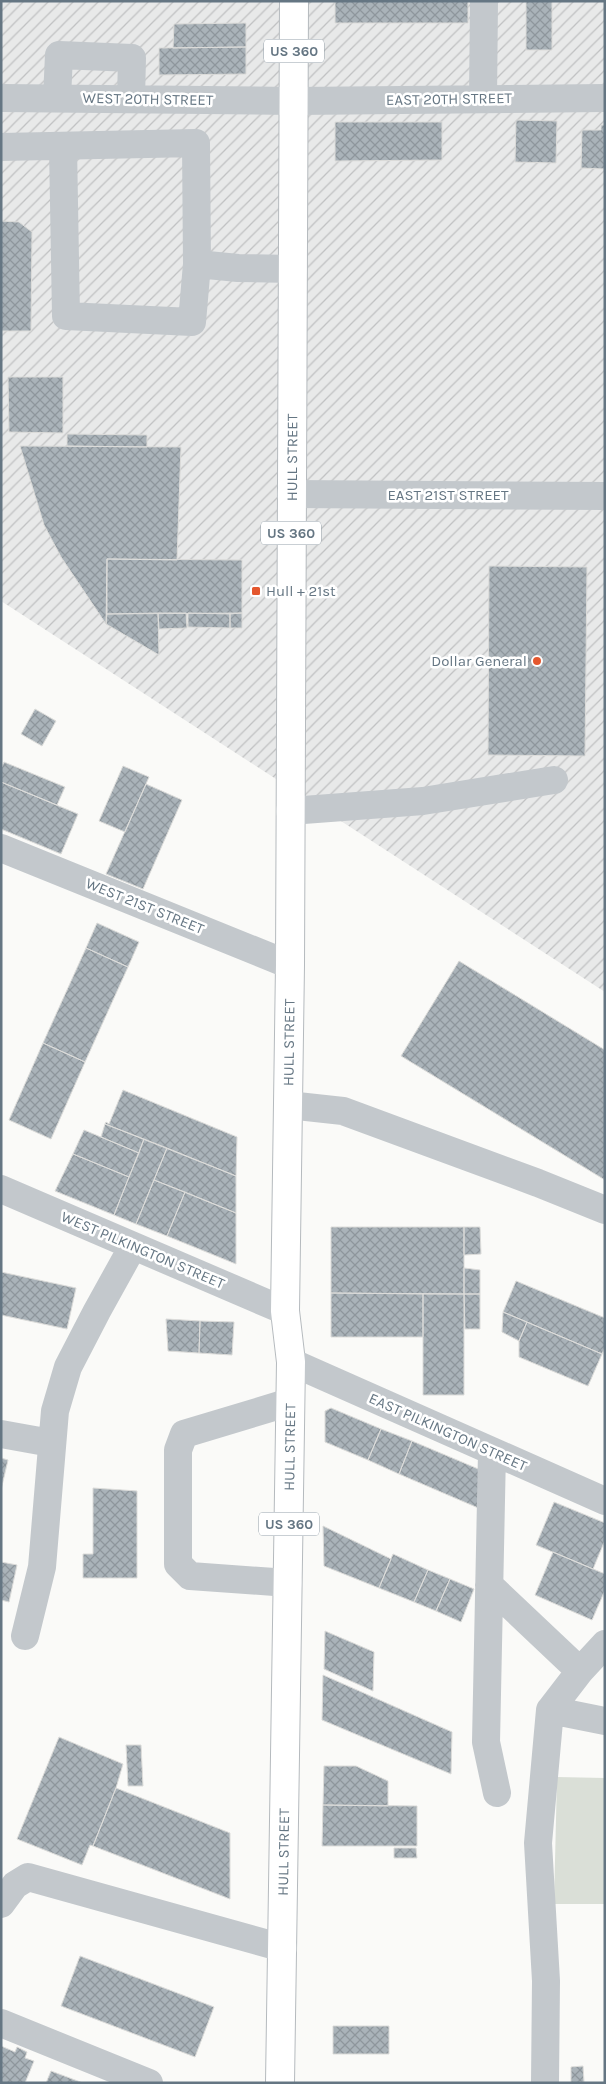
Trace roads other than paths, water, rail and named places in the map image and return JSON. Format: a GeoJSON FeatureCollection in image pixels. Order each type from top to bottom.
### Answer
{"type":"FeatureCollection","features":[{"type":"Feature","properties":{"kind":"main road","name":"HULL STREET"},"geometry":{"type":"LineString","coordinates":[[280,2083],[291,1362],[285,1311],[290,965],[294,1]]}},
{"type":"Feature","properties":{"kind":"street"},"geometry":{"type":"LineString","coordinates":[[482,99],[484,1]]}},
{"type":"Feature","properties":{"kind":"street"},"geometry":{"type":"LineString","coordinates":[[57,98],[59,55],[132,58],[131,99]]}},
{"type":"Feature","properties":{"kind":"street","name":"WEST 20TH STREET"},"geometry":{"type":"LineString","coordinates":[[1,98],[294,101]]}},
{"type":"Feature","properties":{"kind":"street","name":"EAST 20TH STREET"},"geometry":{"type":"LineString","coordinates":[[294,101],[605,98]]}},
{"type":"Feature","properties":{"kind":"street"},"geometry":{"type":"LineString","coordinates":[[1,147],[196,143],[197,264],[192,322],[66,316],[63,146]]}},
{"type":"Feature","properties":{"kind":"street"},"geometry":{"type":"LineString","coordinates":[[197,264],[238,268],[293,269]]}},
{"type":"Feature","properties":{"kind":"street","name":"EAST 21ST STREET"},"geometry":{"type":"LineString","coordinates":[[291,494],[605,496]]}},
{"type":"Feature","properties":{"kind":"street"},"geometry":{"type":"LineString","coordinates":[[290,811],[423,801],[554,780]]}},
{"type":"Feature","properties":{"kind":"street","name":"WEST 21ST STREET"},"geometry":{"type":"LineString","coordinates":[[1,848],[290,965]]}},
{"type":"Feature","properties":{"kind":"street"},"geometry":{"type":"LineString","coordinates":[[288,1105],[342,1111],[538,1183],[605,1210]]}},
{"type":"Feature","properties":{"kind":"street","name":"WEST PILKINGTON STREET"},"geometry":{"type":"LineString","coordinates":[[1,1189],[285,1311]]}},
{"type":"Feature","properties":{"kind":"street"},"geometry":{"type":"LineString","coordinates":[[25,1636],[42,1567],[55,1411],[68,1367],[133,1246]]}},
{"type":"Feature","properties":{"kind":"street","name":"EAST PILKINGTON STREET"},"geometry":{"type":"LineString","coordinates":[[291,1362],[605,1501]]}},
{"type":"Feature","properties":{"kind":"street"},"geometry":{"type":"LineString","coordinates":[[288,1583],[190,1576],[178,1564],[178,1450],[184,1434],[290,1402]]}},
{"type":"Feature","properties":{"kind":"street"},"geometry":{"type":"LineString","coordinates":[[1,1434],[52,1443]]}},
{"type":"Feature","properties":{"kind":"street"},"geometry":{"type":"LineString","coordinates":[[492,1452],[486,1742],[497,1793]]}},
{"type":"Feature","properties":{"kind":"street"},"geometry":{"type":"LineString","coordinates":[[490,1585],[580,1671]]}},
{"type":"Feature","properties":{"kind":"street"},"geometry":{"type":"LineString","coordinates":[[545,2083],[546,1981],[538,1843],[550,1710],[580,1671],[605,1644]]}},
{"type":"Feature","properties":{"kind":"street"},"geometry":{"type":"LineString","coordinates":[[550,1710],[605,1721]]}},
{"type":"Feature","properties":{"kind":"street"},"geometry":{"type":"LineString","coordinates":[[1,1904],[15,1884],[28,1877],[283,1948]]}},
{"type":"Feature","properties":{"kind":"street"},"geometry":{"type":"LineString","coordinates":[[1,2023],[149,2083]]}},
{"type":"Feature","properties":{"kind":"place","name":"Hull + 21st"},"geometry":{"type":"Point","coordinates":[256,591]}},
{"type":"Feature","properties":{"kind":"place","name":"Dollar General"},"geometry":{"type":"Point","coordinates":[537,661]}}]}
